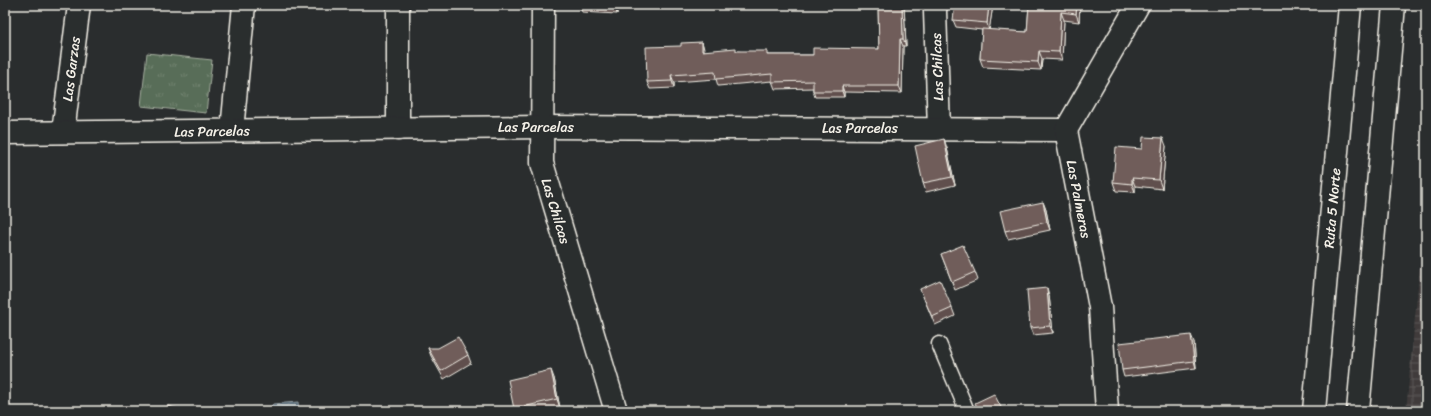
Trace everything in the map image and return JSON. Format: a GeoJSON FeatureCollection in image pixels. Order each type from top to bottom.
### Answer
{"type":"FeatureCollection","features":[{"type":"Feature","properties":{"kind":"main road","name":"Las Garzas"},"geometry":{"type":"LineString","coordinates":[[63,132],[79,5]]}},
{"type":"Feature","properties":{"kind":"main road"},"geometry":{"type":"LineString","coordinates":[[232,130],[244,5]]}},
{"type":"Feature","properties":{"kind":"main road"},"geometry":{"type":"LineString","coordinates":[[398,5],[398,129]]}},
{"type":"Feature","properties":{"kind":"main road","name":"Las Chilcas"},"geometry":{"type":"LineString","coordinates":[[543,5],[542,163],[616,411]]}},
{"type":"Feature","properties":{"kind":"main road","name":"Las Chilcas"},"geometry":{"type":"LineString","coordinates":[[936,5],[939,129]]}},
{"type":"Feature","properties":{"kind":"main road"},"geometry":{"type":"LineString","coordinates":[[1066,130],[1138,5]]}},
{"type":"Feature","properties":{"kind":"main road","name":"Ruta 5 Norte"},"geometry":{"type":"LineString","coordinates":[[1314,411],[1350,5]]}},
{"type":"Feature","properties":{"kind":"main road"},"geometry":{"type":"LineString","coordinates":[[1358,411],[1394,5]]}},
{"type":"Feature","properties":{"kind":"main road","name":"Las Parcelas"},"geometry":{"type":"LineString","coordinates":[[5,133],[542,127],[1066,130]]}},
{"type":"Feature","properties":{"kind":"main road","name":"Las Palmeras"},"geometry":{"type":"LineString","coordinates":[[1066,130],[1100,307],[1108,411]]}},
{"type":"Feature","properties":{"kind":"lane"},"geometry":{"type":"LineString","coordinates":[[939,344],[967,411]]}},
{"type":"Feature","properties":{"kind":"shaded area"},"geometry":{"type":"Polygon","coordinates":[[[1426,203],[1426,411],[1406,411],[1426,203]]]}},
{"type":"Feature","properties":{"kind":"green space"},"geometry":{"type":"Polygon","coordinates":[[[147,53],[212,60],[206,113],[141,106],[147,53]]]}},
{"type":"Feature","properties":{"kind":"water"},"geometry":{"type":"Polygon","coordinates":[[[298,402],[299,411],[269,411],[273,404],[298,402]]]}},
{"type":"Feature","properties":{"kind":"building"},"geometry":{"type":"Polygon","coordinates":[[[579,5],[615,5],[615,7],[579,5]]]}},
{"type":"Feature","properties":{"kind":"building"},"geometry":{"type":"Polygon","coordinates":[[[878,5],[902,5],[903,39],[900,39],[899,86],[842,86],[842,91],[813,91],[813,81],[772,82],[772,74],[716,79],[715,72],[671,75],[672,81],[647,82],[646,47],[681,46],[681,43],[702,42],[702,51],[736,48],[736,51],[767,51],[767,55],[813,55],[813,48],[879,49],[878,5]]]}},
{"type":"Feature","properties":{"kind":"building"},"geometry":{"type":"Polygon","coordinates":[[[955,5],[989,5],[987,23],[953,20],[955,5]]]}},
{"type":"Feature","properties":{"kind":"building"},"geometry":{"type":"Polygon","coordinates":[[[1029,5],[1077,5],[1076,14],[1061,12],[1059,52],[1039,51],[1038,62],[980,59],[982,29],[1027,32],[1029,5]]]}},
{"type":"Feature","properties":{"kind":"building"},"geometry":{"type":"Polygon","coordinates":[[[1143,137],[1163,138],[1159,180],[1132,178],[1132,184],[1113,182],[1116,147],[1142,149],[1143,137]]]}},
{"type":"Feature","properties":{"kind":"building"},"geometry":{"type":"Polygon","coordinates":[[[944,139],[952,177],[923,183],[915,146],[944,139]]]}},
{"type":"Feature","properties":{"kind":"building"},"geometry":{"type":"Polygon","coordinates":[[[1043,202],[1047,222],[1005,231],[1000,211],[1043,202]]]}},
{"type":"Feature","properties":{"kind":"building"},"geometry":{"type":"Polygon","coordinates":[[[963,245],[975,272],[952,282],[941,254],[963,245]]]}},
{"type":"Feature","properties":{"kind":"building"},"geometry":{"type":"Polygon","coordinates":[[[940,280],[952,308],[932,317],[920,289],[940,280]]]}},
{"type":"Feature","properties":{"kind":"building"},"geometry":{"type":"Polygon","coordinates":[[[1047,288],[1050,326],[1030,328],[1027,290],[1047,288]]]}},
{"type":"Feature","properties":{"kind":"building"},"geometry":{"type":"Polygon","coordinates":[[[1191,335],[1194,361],[1122,370],[1119,343],[1191,335]]]}},
{"type":"Feature","properties":{"kind":"building"},"geometry":{"type":"Polygon","coordinates":[[[458,337],[468,355],[441,371],[428,348],[438,348],[458,337]]]}},
{"type":"Feature","properties":{"kind":"building"},"geometry":{"type":"Polygon","coordinates":[[[551,370],[557,399],[514,409],[508,380],[551,370]]]}},
{"type":"Feature","properties":{"kind":"building"},"geometry":{"type":"Polygon","coordinates":[[[994,394],[1003,411],[979,411],[975,403],[994,394]]]}},
{"type":"Feature","properties":{"kind":"building"},"geometry":{"type":"Polygon","coordinates":[[[168,406],[187,411],[166,411],[168,406]]]}}]}
